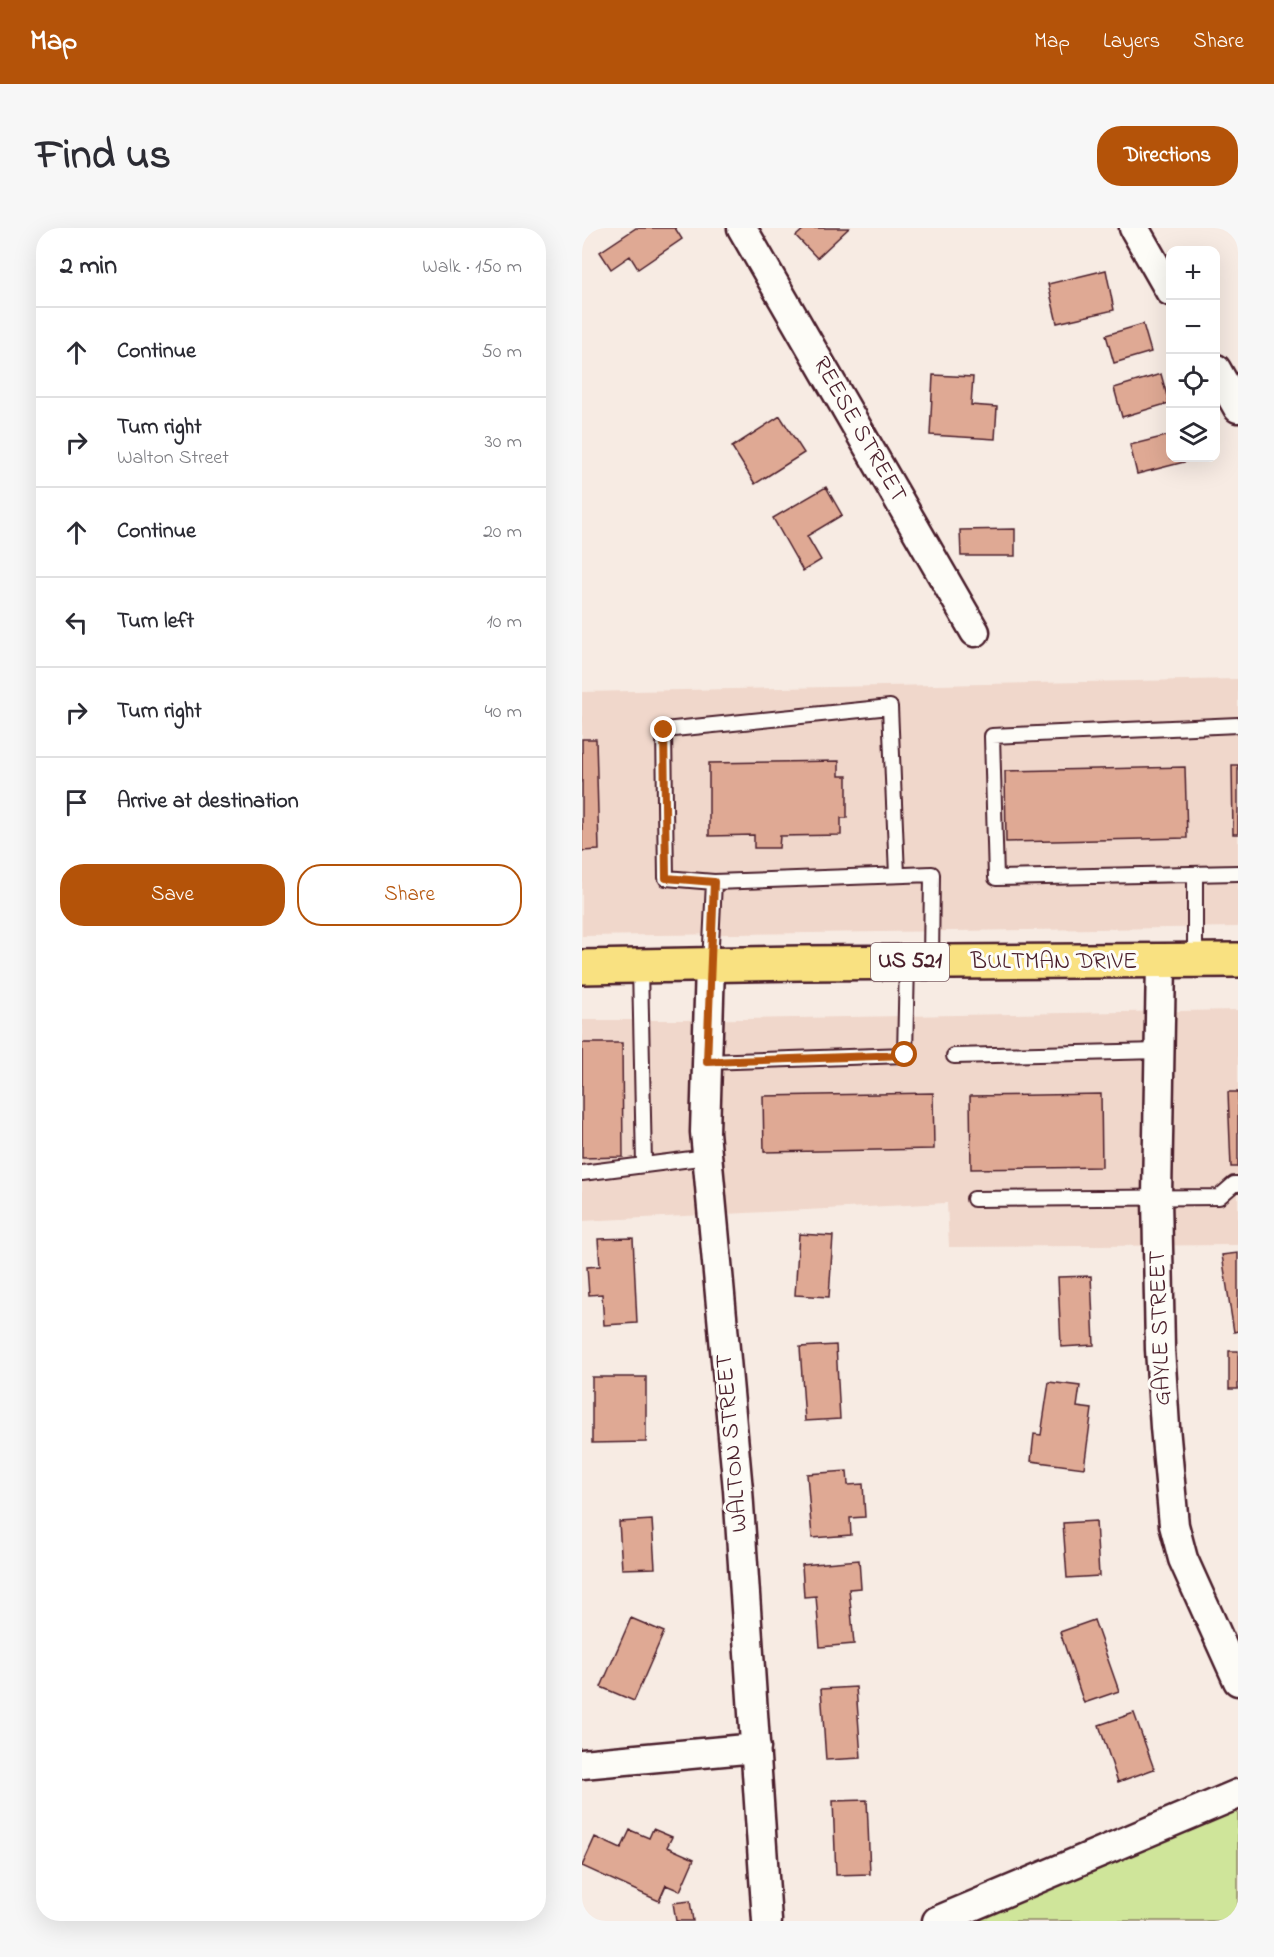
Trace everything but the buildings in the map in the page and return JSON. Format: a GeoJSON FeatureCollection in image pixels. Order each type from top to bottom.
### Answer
{"type":"FeatureCollection","features":[{"type":"Feature","properties":{"kind":"highway","name":"BULTMAN DRIVE"},"geometry":{"type":"LineString","coordinates":[[582,967],[1238,960]]}},
{"type":"Feature","properties":{"kind":"street","name":"REESE STREET"},"geometry":{"type":"LineString","coordinates":[[742,228],[975,632]]}},
{"type":"Feature","properties":{"kind":"street"},"geometry":{"type":"LineString","coordinates":[[1134,228],[1166,284]]}},
{"type":"Feature","properties":{"kind":"street"},"geometry":{"type":"LineString","coordinates":[[1220,377],[1238,408]]}},
{"type":"Feature","properties":{"kind":"street","name":"GAYLE STREET"},"geometry":{"type":"LineString","coordinates":[[1161,961],[1157,1197],[1160,1349],[1174,1526],[1183,1559],[1238,1681]]}},
{"type":"Feature","properties":{"kind":"street","name":"WALTON STREET"},"geometry":{"type":"LineString","coordinates":[[710,965],[705,1132],[738,1490],[767,1921]]}},
{"type":"Feature","properties":{"kind":"street"},"geometry":{"type":"LineString","coordinates":[[582,1764],[756,1748]]}},
{"type":"Feature","properties":{"kind":"street"},"geometry":{"type":"LineString","coordinates":[[937,1921],[1238,1794]]}},
{"type":"Feature","properties":{"kind":"lane"},"geometry":{"type":"LineString","coordinates":[[707,1062],[905,1055],[932,874],[714,882],[666,878],[664,730],[890,707],[897,875]]}},
{"type":"Feature","properties":{"kind":"lane"},"geometry":{"type":"LineString","coordinates":[[1238,725],[992,736],[996,878],[1238,873]]}},
{"type":"Feature","properties":{"kind":"lane"},"geometry":{"type":"LineString","coordinates":[[1195,874],[1195,961]]}},
{"type":"Feature","properties":{"kind":"lane"},"geometry":{"type":"LineString","coordinates":[[710,965],[714,882]]}},
{"type":"Feature","properties":{"kind":"lane"},"geometry":{"type":"LineString","coordinates":[[640,966],[644,1165]]}},
{"type":"Feature","properties":{"kind":"lane"},"geometry":{"type":"LineString","coordinates":[[954,1056],[1159,1051]]}},
{"type":"Feature","properties":{"kind":"lane"},"geometry":{"type":"LineString","coordinates":[[582,1173],[707,1157]]}},
{"type":"Feature","properties":{"kind":"lane"},"geometry":{"type":"LineString","coordinates":[[974,1199],[1219,1197],[1234,1184],[1238,1184]]}},
{"type":"Feature","properties":{"kind":"shaded area"},"geometry":{"type":"Polygon","coordinates":[[[1238,679],[1238,927],[582,936],[582,692],[1238,679]]]}},
{"type":"Feature","properties":{"kind":"shaded area"},"geometry":{"type":"Polygon","coordinates":[[[1238,1010],[1238,1245],[949,1247],[947,1203],[582,1221],[582,1020],[1238,1010]]]}},
{"type":"Feature","properties":{"kind":"green space"},"geometry":{"type":"Polygon","coordinates":[[[1238,1794],[1238,1921],[935,1921],[1238,1794]]]}},
{"type":"Feature","properties":{"kind":"route"},"geometry":{"type":"LineString","coordinates":[[664,730],[666,878],[714,882],[707,1062],[905,1055]]}}]}
